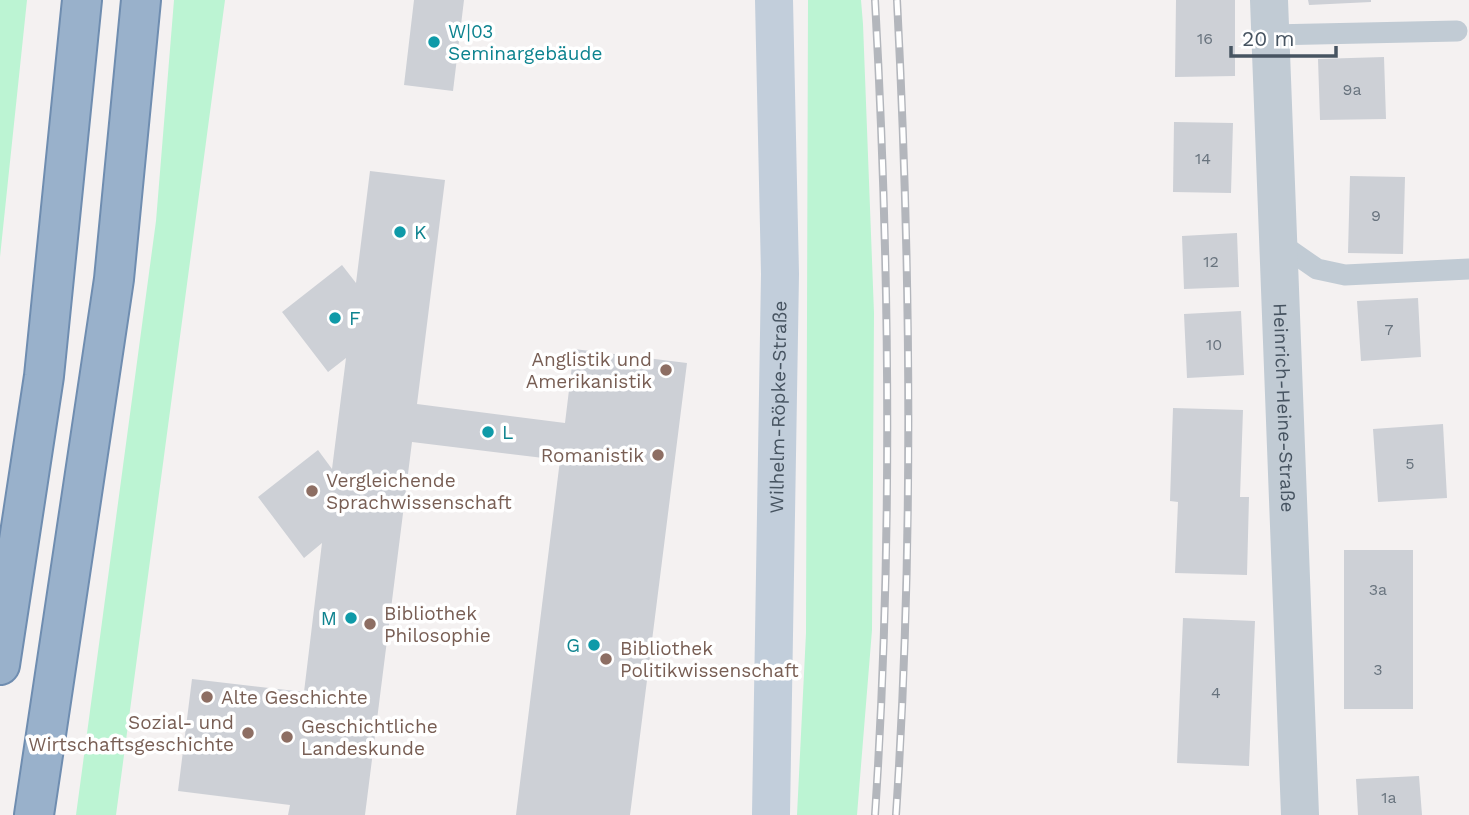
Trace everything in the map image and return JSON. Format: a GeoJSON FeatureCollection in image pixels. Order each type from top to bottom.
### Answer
{"type":"FeatureCollection","features":[{"type":"Feature","properties":{"kind":"highway"},"geometry":{"type":"LineString","coordinates":[[0,665],[44,376],[82,0]]}},
{"type":"Feature","properties":{"kind":"highway"},"geometry":{"type":"LineString","coordinates":[[34,815],[114,279],[141,0]]}},
{"type":"Feature","properties":{"kind":"main road","name":"Wilhelm-Röpke-Straße"},"geometry":{"type":"LineString","coordinates":[[771,815],[780,274],[774,0]]}},
{"type":"Feature","properties":{"kind":"street","name":"Heinrich-Heine-Straße"},"geometry":{"type":"LineString","coordinates":[[1270,17],[1300,815]]}},
{"type":"Feature","properties":{"kind":"lane"},"geometry":{"type":"LineString","coordinates":[[1270,17],[1457,31]]}},
{"type":"Feature","properties":{"kind":"lane"},"geometry":{"type":"LineString","coordinates":[[1278,242],[1317,269],[1345,275],[1469,269]]}},
{"type":"Feature","properties":{"kind":"green space"},"geometry":{"type":"Polygon","coordinates":[[[0,0],[27,0],[0,257],[0,0]]]}},
{"type":"Feature","properties":{"kind":"green space"},"geometry":{"type":"Polygon","coordinates":[[[174,0],[225,0],[116,815],[76,815],[156,221],[174,0]]]}},
{"type":"Feature","properties":{"kind":"green space"},"geometry":{"type":"Polygon","coordinates":[[[808,0],[861,0],[863,24],[874,313],[872,630],[857,815],[797,815],[806,633],[808,0]]]}},
{"type":"Feature","properties":{"kind":"building","name":"W|03 Seminargebäude"},"geometry":{"type":"Polygon","coordinates":[[[414,0],[464,0],[453,91],[404,85],[414,0]]]}},
{"type":"Feature","properties":{"kind":"building"},"geometry":{"type":"Polygon","coordinates":[[[1176,0],[1235,0],[1235,76],[1175,77],[1176,0]]]}},
{"type":"Feature","properties":{"kind":"building"},"geometry":{"type":"Polygon","coordinates":[[[1308,0],[1371,0],[1371,2],[1309,5],[1308,0]]]}},
{"type":"Feature","properties":{"kind":"building"},"geometry":{"type":"Polygon","coordinates":[[[1384,57],[1386,119],[1320,120],[1318,59],[1384,57]]]}},
{"type":"Feature","properties":{"kind":"building"},"geometry":{"type":"Polygon","coordinates":[[[1174,122],[1233,123],[1231,193],[1173,192],[1174,122]]]}},
{"type":"Feature","properties":{"kind":"building"},"geometry":{"type":"Polygon","coordinates":[[[370,171],[445,180],[417,404],[565,423],[574,349],[687,363],[630,815],[516,815],[560,460],[412,442],[365,815],[288,815],[290,805],[178,791],[192,679],[304,692],[322,543],[304,558],[258,497],[318,450],[332,469],[346,358],[328,372],[282,312],[342,265],[356,283],[370,171]]]}},
{"type":"Feature","properties":{"kind":"building"},"geometry":{"type":"Polygon","coordinates":[[[1350,176],[1405,177],[1403,254],[1348,253],[1350,176]]]}},
{"type":"Feature","properties":{"kind":"building"},"geometry":{"type":"Polygon","coordinates":[[[1237,233],[1239,287],[1184,289],[1182,236],[1237,233]]]}},
{"type":"Feature","properties":{"kind":"building"},"geometry":{"type":"Polygon","coordinates":[[[1418,298],[1421,357],[1361,361],[1357,301],[1418,298]]]}},
{"type":"Feature","properties":{"kind":"building"},"geometry":{"type":"Polygon","coordinates":[[[1241,311],[1244,375],[1187,378],[1184,314],[1241,311]]]}},
{"type":"Feature","properties":{"kind":"building"},"geometry":{"type":"Polygon","coordinates":[[[1173,408],[1243,410],[1240,497],[1249,497],[1247,575],[1175,573],[1178,502],[1170,501],[1173,408]]]}},
{"type":"Feature","properties":{"kind":"building"},"geometry":{"type":"Polygon","coordinates":[[[1443,424],[1447,498],[1378,502],[1373,429],[1443,424]]]}},
{"type":"Feature","properties":{"kind":"building"},"geometry":{"type":"Polygon","coordinates":[[[1344,550],[1413,550],[1413,709],[1344,709],[1344,550]]]}},
{"type":"Feature","properties":{"kind":"building"},"geometry":{"type":"Polygon","coordinates":[[[1183,618],[1255,621],[1249,766],[1177,763],[1183,618]]]}},
{"type":"Feature","properties":{"kind":"building"},"geometry":{"type":"Polygon","coordinates":[[[1419,776],[1422,815],[1358,815],[1356,779],[1419,776]]]}},
{"type":"Feature","properties":{"kind":"railway"},"geometry":{"type":"LineString","coordinates":[[875,0],[884,204],[887,509],[875,815]]}},
{"type":"Feature","properties":{"kind":"railway"},"geometry":{"type":"LineString","coordinates":[[896,815],[906,611],[909,408],[897,0]]}},
{"type":"Feature","properties":{"kind":"place","name":"W|03 Seminargebäude"},"geometry":{"type":"Point","coordinates":[434,42]}},
{"type":"Feature","properties":{"kind":"place","name":"K"},"geometry":{"type":"Point","coordinates":[400,232]}},
{"type":"Feature","properties":{"kind":"place","name":"F"},"geometry":{"type":"Point","coordinates":[335,318]}},
{"type":"Feature","properties":{"kind":"place","name":"Anglistik und Amerikanistik"},"geometry":{"type":"Point","coordinates":[666,370]}},
{"type":"Feature","properties":{"kind":"place","name":"L"},"geometry":{"type":"Point","coordinates":[488,432]}},
{"type":"Feature","properties":{"kind":"place","name":"Romanistik"},"geometry":{"type":"Point","coordinates":[658,455]}},
{"type":"Feature","properties":{"kind":"place","name":"Vergleichende Sprachwissenschaft"},"geometry":{"type":"Point","coordinates":[312,491]}},
{"type":"Feature","properties":{"kind":"place","name":"M"},"geometry":{"type":"Point","coordinates":[351,618]}},
{"type":"Feature","properties":{"kind":"place","name":"Bibliothek Philosophie"},"geometry":{"type":"Point","coordinates":[370,624]}},
{"type":"Feature","properties":{"kind":"place","name":"G"},"geometry":{"type":"Point","coordinates":[594,645]}},
{"type":"Feature","properties":{"kind":"place","name":"Bibliothek Politikwissenschaft"},"geometry":{"type":"Point","coordinates":[606,659]}},
{"type":"Feature","properties":{"kind":"place","name":"Alte Geschichte"},"geometry":{"type":"Point","coordinates":[207,697]}},
{"type":"Feature","properties":{"kind":"place","name":"Sozial- und Wirtschaftsgeschichte"},"geometry":{"type":"Point","coordinates":[248,733]}},
{"type":"Feature","properties":{"kind":"place","name":"Geschichtliche Landeskunde"},"geometry":{"type":"Point","coordinates":[287,737]}}]}
